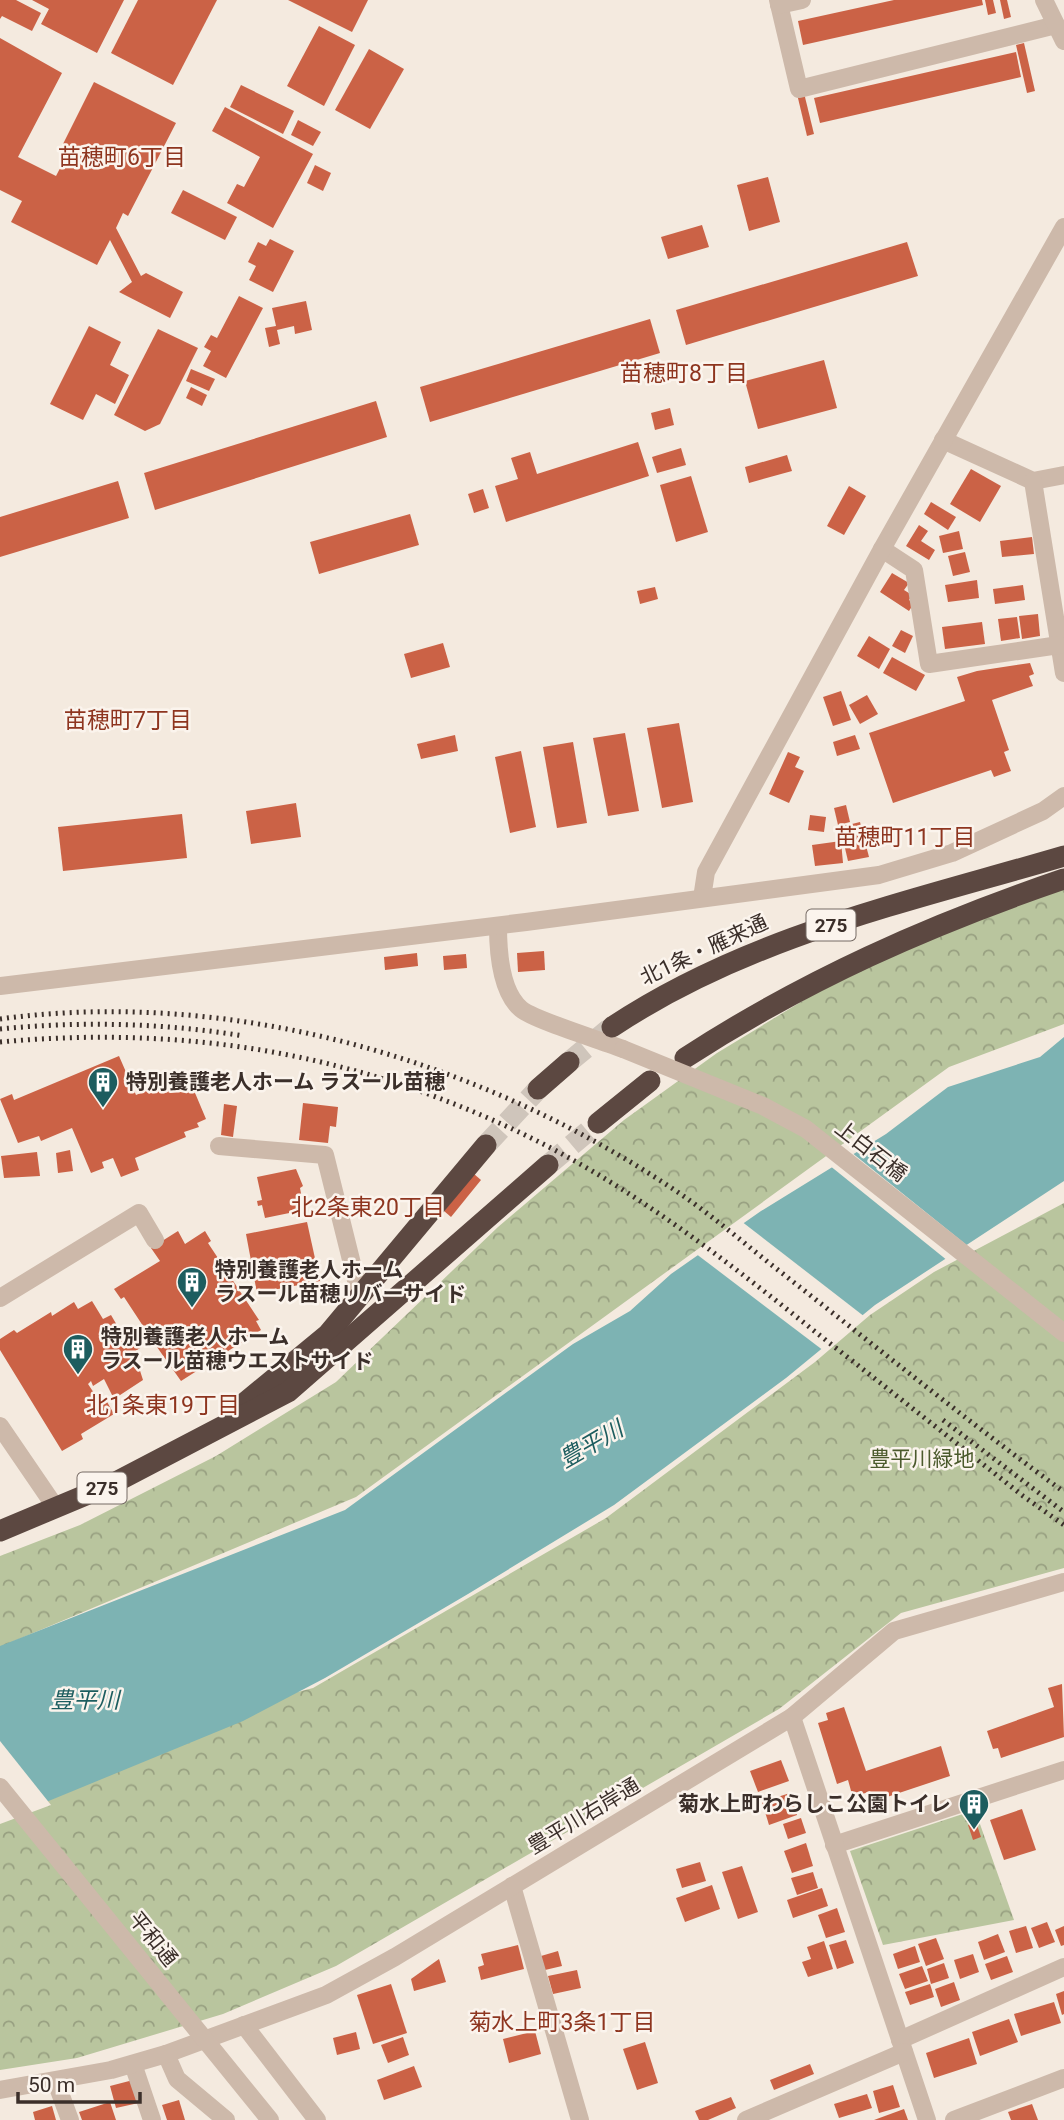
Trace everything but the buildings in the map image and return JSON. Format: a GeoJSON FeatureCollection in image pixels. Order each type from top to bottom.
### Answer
{"type":"FeatureCollection","features":[{"type":"Feature","properties":{"kind":"highway","name":"北1条・雁来通"},"geometry":{"type":"LineString","coordinates":[[612,1027],[714,968],[777,941],[1064,856]]}},
{"type":"Feature","properties":{"kind":"highway","name":"275"},"geometry":{"type":"LineString","coordinates":[[685,1058],[824,976],[948,920],[1064,879]]}},
{"type":"Feature","properties":{"kind":"highway"},"geometry":{"type":"LineString","coordinates":[[538,1089],[569,1062]]}},
{"type":"Feature","properties":{"kind":"highway"},"geometry":{"type":"LineString","coordinates":[[598,1123],[650,1081]]}},
{"type":"Feature","properties":{"kind":"highway","name":"275"},"geometry":{"type":"LineString","coordinates":[[200,1439],[328,1334],[486,1145]]}},
{"type":"Feature","properties":{"kind":"highway","name":"275"},"geometry":{"type":"LineString","coordinates":[[0,1531],[56,1508],[200,1439],[288,1392],[548,1165]]}},
{"type":"Feature","properties":{"kind":"street"},"geometry":{"type":"LineString","coordinates":[[802,0],[778,3],[799,89],[1060,33],[1044,0]]}},
{"type":"Feature","properties":{"kind":"street"},"geometry":{"type":"LineString","coordinates":[[702,898],[706,872],[882,549],[1064,227]]}},
{"type":"Feature","properties":{"kind":"street"},"geometry":{"type":"LineString","coordinates":[[943,440],[1033,481],[1064,475]]}},
{"type":"Feature","properties":{"kind":"street"},"geometry":{"type":"LineString","coordinates":[[1033,481],[1064,673]]}},
{"type":"Feature","properties":{"kind":"street"},"geometry":{"type":"LineString","coordinates":[[882,549],[914,570],[929,664],[1059,645]]}},
{"type":"Feature","properties":{"kind":"street"},"geometry":{"type":"LineString","coordinates":[[0,986],[498,926],[879,875],[952,853],[1043,811],[1064,796]]}},
{"type":"Feature","properties":{"kind":"street","name":"上白石橋"},"geometry":{"type":"LineString","coordinates":[[498,926],[498,948],[508,992],[521,1009],[763,1107],[806,1129],[1064,1333]]}},
{"type":"Feature","properties":{"kind":"street"},"geometry":{"type":"LineString","coordinates":[[219,1146],[325,1155],[360,1296]]}},
{"type":"Feature","properties":{"kind":"street"},"geometry":{"type":"LineString","coordinates":[[0,1298],[139,1213],[155,1240]]}},
{"type":"Feature","properties":{"kind":"street"},"geometry":{"type":"LineString","coordinates":[[0,1426],[56,1508]]}},
{"type":"Feature","properties":{"kind":"street","name":"豊平川右岸通"},"geometry":{"type":"LineString","coordinates":[[0,2090],[56,2082],[133,2064],[326,1995],[792,1717],[894,1631],[1064,1582]]}},
{"type":"Feature","properties":{"kind":"street"},"geometry":{"type":"LineString","coordinates":[[792,1717],[928,2120]]}},
{"type":"Feature","properties":{"kind":"street"},"geometry":{"type":"LineString","coordinates":[[835,1846],[1064,1770]]}},
{"type":"Feature","properties":{"kind":"street","name":"平和通"},"geometry":{"type":"LineString","coordinates":[[0,1787],[270,2120]]}},
{"type":"Feature","properties":{"kind":"street"},"geometry":{"type":"LineString","coordinates":[[512,1886],[580,2120]]}},
{"type":"Feature","properties":{"kind":"street"},"geometry":{"type":"LineString","coordinates":[[746,2120],[1064,1967]]}},
{"type":"Feature","properties":{"kind":"street"},"geometry":{"type":"LineString","coordinates":[[244,2025],[317,2120]]}},
{"type":"Feature","properties":{"kind":"street"},"geometry":{"type":"LineString","coordinates":[[166,2054],[177,2079],[226,2120]]}},
{"type":"Feature","properties":{"kind":"street"},"geometry":{"type":"LineString","coordinates":[[133,2064],[152,2120]]}},
{"type":"Feature","properties":{"kind":"street"},"geometry":{"type":"LineString","coordinates":[[954,2120],[1064,2078]]}},
{"type":"Feature","properties":{"kind":"street"},"geometry":{"type":"LineString","coordinates":[[56,2082],[70,2120]]}},
{"type":"Feature","properties":{"kind":"green space"},"geometry":{"type":"Polygon","coordinates":[[[1064,884],[1064,1024],[949,1067],[356,1497],[0,1647],[0,1556],[80,1525],[216,1456],[336,1382],[498,1227],[624,1120],[717,1053],[878,955],[1064,884]]]}},
{"type":"Feature","properties":{"kind":"green space","name":"豊平川緑地"},"geometry":{"type":"Polygon","coordinates":[[[1064,1203],[1064,1568],[901,1613],[779,1709],[336,1966],[223,2014],[77,2058],[0,2070],[0,1805],[186,1721],[313,1688],[606,1518],[815,1362],[870,1315],[934,1272],[1064,1203]]]}},
{"type":"Feature","properties":{"kind":"green space"},"geometry":{"type":"Polygon","coordinates":[[[975,1810],[1014,1920],[883,1945],[850,1851],[975,1810]]]}},
{"type":"Feature","properties":{"kind":"water","name":"豊平川"},"geometry":{"type":"Polygon","coordinates":[[[1064,1037],[1064,1181],[875,1305],[786,1378],[614,1505],[468,1594],[325,1678],[243,1721],[0,1821],[0,1646],[345,1510],[573,1344],[630,1311],[671,1274],[761,1211],[886,1134],[948,1087],[1040,1057],[1064,1037]]]}},
{"type":"Feature","properties":{"kind":"pier"},"geometry":{"type":"Polygon","coordinates":[[[851,1152],[969,1247],[948,1261],[829,1165],[851,1152]]]}},
{"type":"Feature","properties":{"kind":"pier"},"geometry":{"type":"Polygon","coordinates":[[[741,1221],[865,1317],[824,1351],[695,1253],[741,1221]]]}},
{"type":"Feature","properties":{"kind":"pier"},"geometry":{"type":"Polygon","coordinates":[[[0,1741],[51,1805],[0,1824],[0,1741]]]}},
{"type":"Feature","properties":{"kind":"tunnel"},"geometry":{"type":"LineString","coordinates":[[569,1062],[610,1028]]}},
{"type":"Feature","properties":{"kind":"tunnel"},"geometry":{"type":"LineString","coordinates":[[486,1145],[538,1089]]}},
{"type":"Feature","properties":{"kind":"tunnel"},"geometry":{"type":"LineString","coordinates":[[548,1165],[598,1123]]}},
{"type":"Feature","properties":{"kind":"railway"},"geometry":{"type":"LineString","coordinates":[[0,1019],[89,1012],[179,1014],[268,1026],[356,1045],[443,1072],[526,1107],[606,1148],[682,1195],[1064,1492]]}},
{"type":"Feature","properties":{"kind":"railway"},"geometry":{"type":"LineString","coordinates":[[0,1029],[122,1025],[184,1028],[244,1036]]}},
{"type":"Feature","properties":{"kind":"railway"},"geometry":{"type":"LineString","coordinates":[[0,1042],[137,1038],[203,1042],[269,1051],[398,1083],[525,1135],[603,1177],[677,1226],[749,1279],[1023,1496],[1064,1525]]}},
{"type":"Feature","properties":{"kind":"railway"},"geometry":{"type":"LineString","coordinates":[[943,1420],[1064,1512]]}},
{"type":"Feature","properties":{"kind":"place","name":"特別養護老人ホーム ラスール苗穂"},"geometry":{"type":"Point","coordinates":[103,1109]}},
{"type":"Feature","properties":{"kind":"place","name":"特別養護老人ホーム ラスール苗穂リバーサイド"},"geometry":{"type":"Point","coordinates":[192,1309]}},
{"type":"Feature","properties":{"kind":"place","name":"特別養護老人ホーム ラスール苗穂ウエストサイド"},"geometry":{"type":"Point","coordinates":[78,1376]}},
{"type":"Feature","properties":{"kind":"place","name":"菊水上町わらしこ公園トイレ"},"geometry":{"type":"Point","coordinates":[974,1831]}},
{"type":"Feature","properties":{"kind":"district","name":"苗穂町6丁目"},"geometry":{"type":"Point","coordinates":[122,157]}},
{"type":"Feature","properties":{"kind":"district","name":"苗穂町8丁目"},"geometry":{"type":"Point","coordinates":[684,373]}},
{"type":"Feature","properties":{"kind":"district","name":"苗穂町7丁目"},"geometry":{"type":"Point","coordinates":[128,720]}},
{"type":"Feature","properties":{"kind":"district","name":"苗穂町11丁目"},"geometry":{"type":"Point","coordinates":[905,837]}},
{"type":"Feature","properties":{"kind":"district","name":"北2条東20丁目"},"geometry":{"type":"Point","coordinates":[368,1207]}},
{"type":"Feature","properties":{"kind":"district","name":"北1条東19丁目"},"geometry":{"type":"Point","coordinates":[163,1405]}},
{"type":"Feature","properties":{"kind":"district","name":"菊水上町3条1丁目"},"geometry":{"type":"Point","coordinates":[562,2022]}}]}
